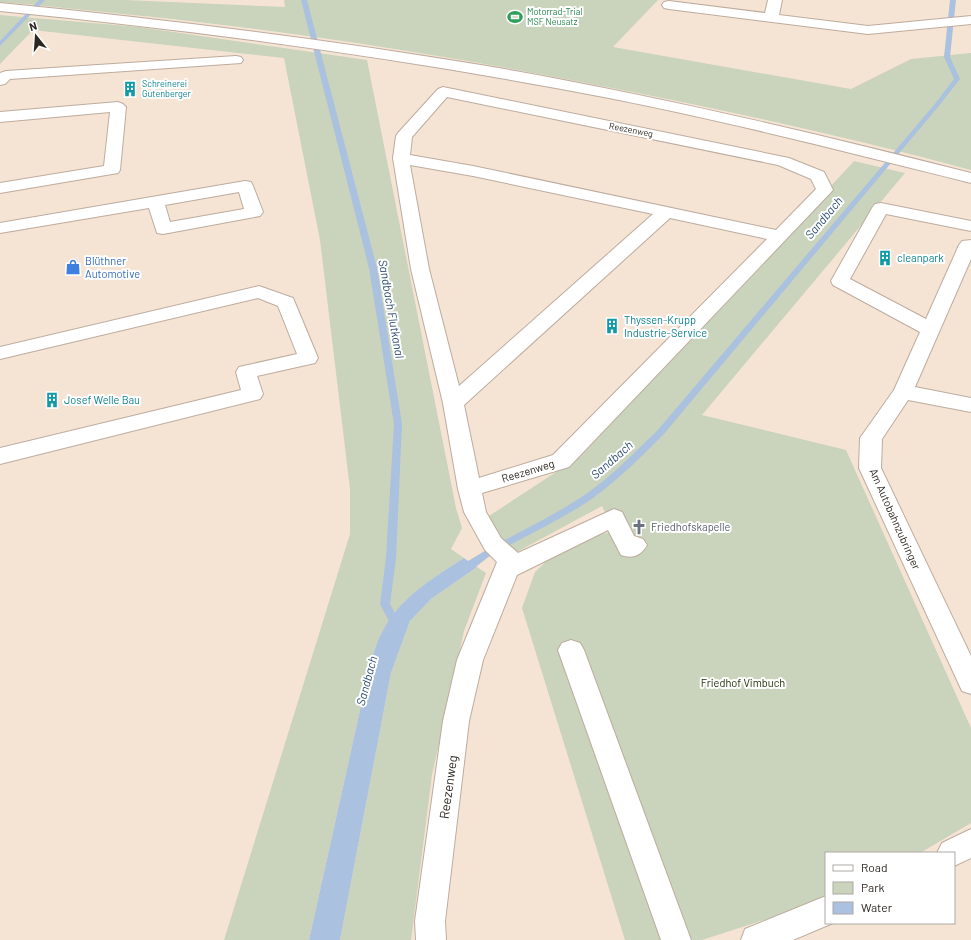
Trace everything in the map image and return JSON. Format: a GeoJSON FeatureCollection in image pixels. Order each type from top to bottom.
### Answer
{"type":"FeatureCollection","features":[{"type":"Feature","properties":{"kind":"main road"},"geometry":{"type":"LineString","coordinates":[[771,18],[775,0]]}},
{"type":"Feature","properties":{"kind":"main road"},"geometry":{"type":"LineString","coordinates":[[669,5],[868,30],[971,20]]}},
{"type":"Feature","properties":{"kind":"main road"},"geometry":{"type":"LineString","coordinates":[[1,7],[288,39],[368,51],[577,87],[760,126],[971,178]]}},
{"type":"Feature","properties":{"kind":"main road"},"geometry":{"type":"LineString","coordinates":[[0,81],[6,75],[236,60]]}},
{"type":"Feature","properties":{"kind":"main road","name":"Reezenweg"},"geometry":{"type":"LineString","coordinates":[[431,940],[430,921],[456,721],[470,660],[503,557],[476,512],[469,489],[453,403],[420,269],[401,158],[404,136],[443,92],[776,160],[818,176],[825,190],[561,461],[469,489]]}},
{"type":"Feature","properties":{"kind":"main road"},"geometry":{"type":"LineString","coordinates":[[0,117],[118,107],[112,170],[0,188]]}},
{"type":"Feature","properties":{"kind":"main road"},"geometry":{"type":"LineString","coordinates":[[401,158],[473,171],[780,236]]}},
{"type":"Feature","properties":{"kind":"main road"},"geometry":{"type":"LineString","coordinates":[[0,228],[156,201],[245,186],[254,212],[164,229],[156,201]]}},
{"type":"Feature","properties":{"kind":"main road"},"geometry":{"type":"LineString","coordinates":[[931,330],[840,281],[881,208],[971,226]]}},
{"type":"Feature","properties":{"kind":"main road"},"geometry":{"type":"LineString","coordinates":[[453,403],[666,212]]}},
{"type":"Feature","properties":{"kind":"main road","name":"Am Autobahnzubringer"},"geometry":{"type":"LineString","coordinates":[[970,242],[903,392],[871,438],[870,468],[971,683]]}},
{"type":"Feature","properties":{"kind":"main road"},"geometry":{"type":"LineString","coordinates":[[0,353],[259,292],[286,302],[308,358],[246,372],[253,394],[0,456]]}},
{"type":"Feature","properties":{"kind":"main road"},"geometry":{"type":"LineString","coordinates":[[903,392],[971,405]]}},
{"type":"Feature","properties":{"kind":"main road"},"geometry":{"type":"LineString","coordinates":[[503,557],[562,542],[614,518],[629,549],[635,545]]}},
{"type":"Feature","properties":{"kind":"main road"},"geometry":{"type":"LineString","coordinates":[[571,650],[676,940]]}},
{"type":"Feature","properties":{"kind":"main road"},"geometry":{"type":"LineString","coordinates":[[954,852],[971,843]]}},
{"type":"Feature","properties":{"kind":"main road"},"geometry":{"type":"LineString","coordinates":[[756,940],[825,911]]}},
{"type":"Feature","properties":{"kind":"green space"},"geometry":{"type":"Polygon","coordinates":[[[0,0],[125,0],[285,7],[284,0],[658,0],[613,47],[851,89],[911,59],[971,53],[971,170],[845,138],[718,109],[462,60],[378,46],[251,28],[0,2],[0,0]]]}},
{"type":"Feature","properties":{"kind":"green space"},"geometry":{"type":"Polygon","coordinates":[[[0,15],[139,27],[367,60],[456,508],[462,528],[451,549],[464,558],[429,581],[407,599],[389,620],[379,639],[371,661],[309,940],[224,940],[350,534],[350,489],[320,240],[284,58],[33,30],[0,64],[0,15]]]}},
{"type":"Feature","properties":{"kind":"green space","name":"Friedhof Vimbuch"},"geometry":{"type":"Polygon","coordinates":[[[854,161],[905,173],[702,415],[846,450],[971,728],[971,823],[922,852],[825,852],[825,900],[702,940],[625,940],[522,608],[535,572],[565,543],[614,531],[602,506],[515,553],[499,537],[486,518],[582,455],[854,161]]]}},
{"type":"Feature","properties":{"kind":"green space"},"geometry":{"type":"Polygon","coordinates":[[[477,567],[486,573],[464,631],[432,775],[411,940],[340,940],[391,673],[410,621],[431,599],[477,567]]]}},
{"type":"Feature","properties":{"kind":"water"},"geometry":{"type":"Polygon","coordinates":[[[464,558],[477,567],[431,599],[410,621],[391,673],[340,940],[309,940],[371,661],[379,639],[389,620],[407,599],[429,581],[464,558]]]}},
{"type":"Feature","properties":{"kind":"waterway"},"geometry":{"type":"LineString","coordinates":[[0,44],[42,0]]}},
{"type":"Feature","properties":{"kind":"waterway","name":"Sandbach Flutkanal"},"geometry":{"type":"LineString","coordinates":[[304,0],[373,268],[398,424],[391,558],[385,604],[397,626]]}},
{"type":"Feature","properties":{"kind":"waterway","name":"Sandbach"},"geometry":{"type":"LineString","coordinates":[[462,570],[486,554],[544,524],[589,496],[619,473],[660,433],[936,106],[957,79],[947,57],[953,0]]}},
{"type":"Feature","properties":{"kind":"place","name":"Motorrad-Trial MSF Neusatz"},"geometry":{"type":"Point","coordinates":[515,17]}},
{"type":"Feature","properties":{"kind":"place","name":"Schreinerei Gutenberger"},"geometry":{"type":"Point","coordinates":[130,89]}},
{"type":"Feature","properties":{"kind":"place","name":"cleanpark"},"geometry":{"type":"Point","coordinates":[885,258]}},
{"type":"Feature","properties":{"kind":"place","name":"Blüthner Automotive"},"geometry":{"type":"Point","coordinates":[73,267]}},
{"type":"Feature","properties":{"kind":"place","name":"Thyssen-Krupp Industrie-Service"},"geometry":{"type":"Point","coordinates":[612,326]}},
{"type":"Feature","properties":{"kind":"place","name":"Josef Welle Bau"},"geometry":{"type":"Point","coordinates":[52,400]}},
{"type":"Feature","properties":{"kind":"place","name":"Friedhofskapelle"},"geometry":{"type":"Point","coordinates":[639,527]}}]}
